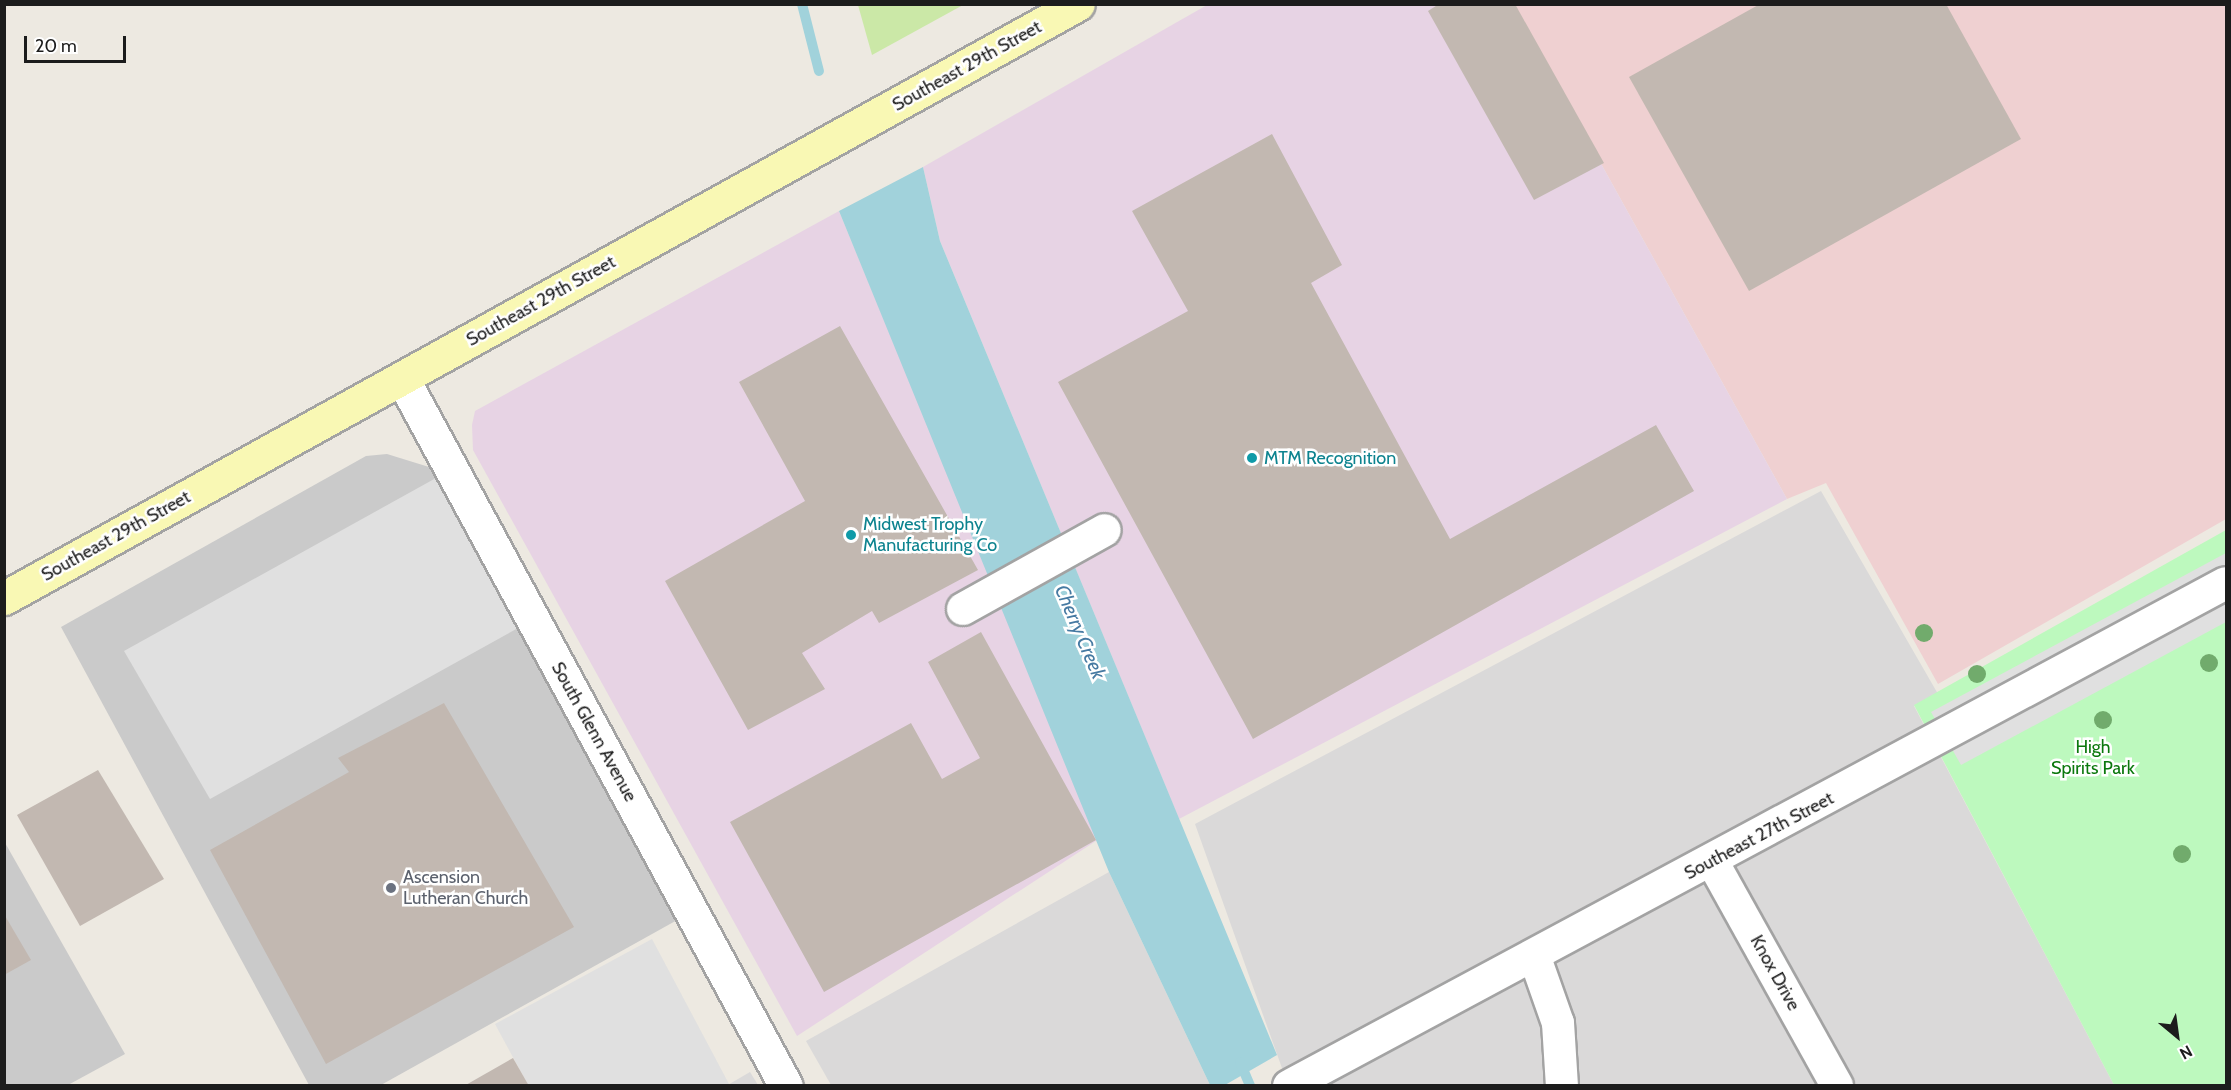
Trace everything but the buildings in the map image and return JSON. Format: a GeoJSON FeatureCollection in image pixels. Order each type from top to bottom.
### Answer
{"type":"FeatureCollection","features":[{"type":"Feature","properties":{"kind":"main road","name":"Southeast 29th Street"},"geometry":{"type":"LineString","coordinates":[[4,598],[1078,4]]}},
{"type":"Feature","properties":{"kind":"street","name":"South Glenn Avenue"},"geometry":{"type":"LineString","coordinates":[[402,378],[786,1086]]}},
{"type":"Feature","properties":{"kind":"street"},"geometry":{"type":"LineString","coordinates":[[963,609],[1105,530]]}},
{"type":"Feature","properties":{"kind":"street","name":"Southeast 27th Street"},"geometry":{"type":"LineString","coordinates":[[1289,1086],[1712,861],[2226,583]]}},
{"type":"Feature","properties":{"kind":"street","name":"Knox Drive"},"geometry":{"type":"LineString","coordinates":[[1712,861],[1838,1086]]}},
{"type":"Feature","properties":{"kind":"street"},"geometry":{"type":"LineString","coordinates":[[1534,955],[1558,1023],[1562,1086]]}},
{"type":"Feature","properties":{"kind":"shaded area"},"geometry":{"type":"Polygon","coordinates":[[[1207,5],[1513,5],[1787,499],[1179,819],[940,241],[923,167],[1207,5]]]}},
{"type":"Feature","properties":{"kind":"shaded area"},"geometry":{"type":"Polygon","coordinates":[[[1513,5],[2226,5],[2226,519],[1938,684],[1826,483],[1787,499],[1513,5]]]}},
{"type":"Feature","properties":{"kind":"shaded area"},"geometry":{"type":"Polygon","coordinates":[[[839,211],[1099,839],[797,1036],[473,450],[472,425],[475,411],[839,211]]]}},
{"type":"Feature","properties":{"kind":"shaded area"},"geometry":{"type":"Polygon","coordinates":[[[387,454],[429,467],[679,919],[381,1085],[309,1085],[61,627],[366,456],[387,454]]]}},
{"type":"Feature","properties":{"kind":"shaded area"},"geometry":{"type":"Polygon","coordinates":[[[436,478],[518,628],[210,799],[124,651],[436,478]]]}},
{"type":"Feature","properties":{"kind":"shaded area"},"geometry":{"type":"Polygon","coordinates":[[[1821,491],[1938,694],[1914,706],[2114,1085],[1288,1085],[1195,824],[1821,491]]]}},
{"type":"Feature","properties":{"kind":"shaded area"},"geometry":{"type":"Polygon","coordinates":[[[2226,553],[2226,622],[1961,765],[1931,712],[2226,553]]]}},
{"type":"Feature","properties":{"kind":"shaded area"},"geometry":{"type":"Polygon","coordinates":[[[4,841],[125,1054],[68,1085],[5,1085],[4,841]]]}},
{"type":"Feature","properties":{"kind":"shaded area"},"geometry":{"type":"Polygon","coordinates":[[[1109,872],[1210,1085],[831,1085],[806,1041],[1109,872]]]}},
{"type":"Feature","properties":{"kind":"shaded area"},"geometry":{"type":"Polygon","coordinates":[[[652,939],[729,1084],[528,1085],[495,1024],[652,939]]]}},
{"type":"Feature","properties":{"kind":"shaded area"},"geometry":{"type":"Polygon","coordinates":[[[750,1072],[758,1085],[726,1086],[750,1072]]]}},
{"type":"Feature","properties":{"kind":"green space"},"geometry":{"type":"Polygon","coordinates":[[[858,4],[963,5],[872,55],[858,4]]]}},
{"type":"Feature","properties":{"kind":"green space","name":"High Spirits Park"},"geometry":{"type":"Polygon","coordinates":[[[2226,530],[2226,1085],[2114,1085],[1914,705],[2226,530]]]}},
{"type":"Feature","properties":{"kind":"water"},"geometry":{"type":"Polygon","coordinates":[[[923,167],[940,241],[1277,1055],[1225,1085],[1210,1085],[1109,872],[839,211],[923,167]]]}},
{"type":"Feature","properties":{"kind":"waterway","name":"Cherry Creek"},"geometry":{"type":"LineString","coordinates":[[802,4],[819,71]]}},
{"type":"Feature","properties":{"kind":"waterway","name":"Cherry Creek"},"geometry":{"type":"LineString","coordinates":[[1240,1062],[1250,1086]]}},
{"type":"Feature","properties":{"kind":"place","name":"MTM Recognition"},"geometry":{"type":"Point","coordinates":[1252,458]}},
{"type":"Feature","properties":{"kind":"place","name":"Midwest Trophy Manufacturing Co"},"geometry":{"type":"Point","coordinates":[851,535]}},
{"type":"Feature","properties":{"kind":"place","name":"Ascension Lutheran Church"},"geometry":{"type":"Point","coordinates":[391,888]}}]}
